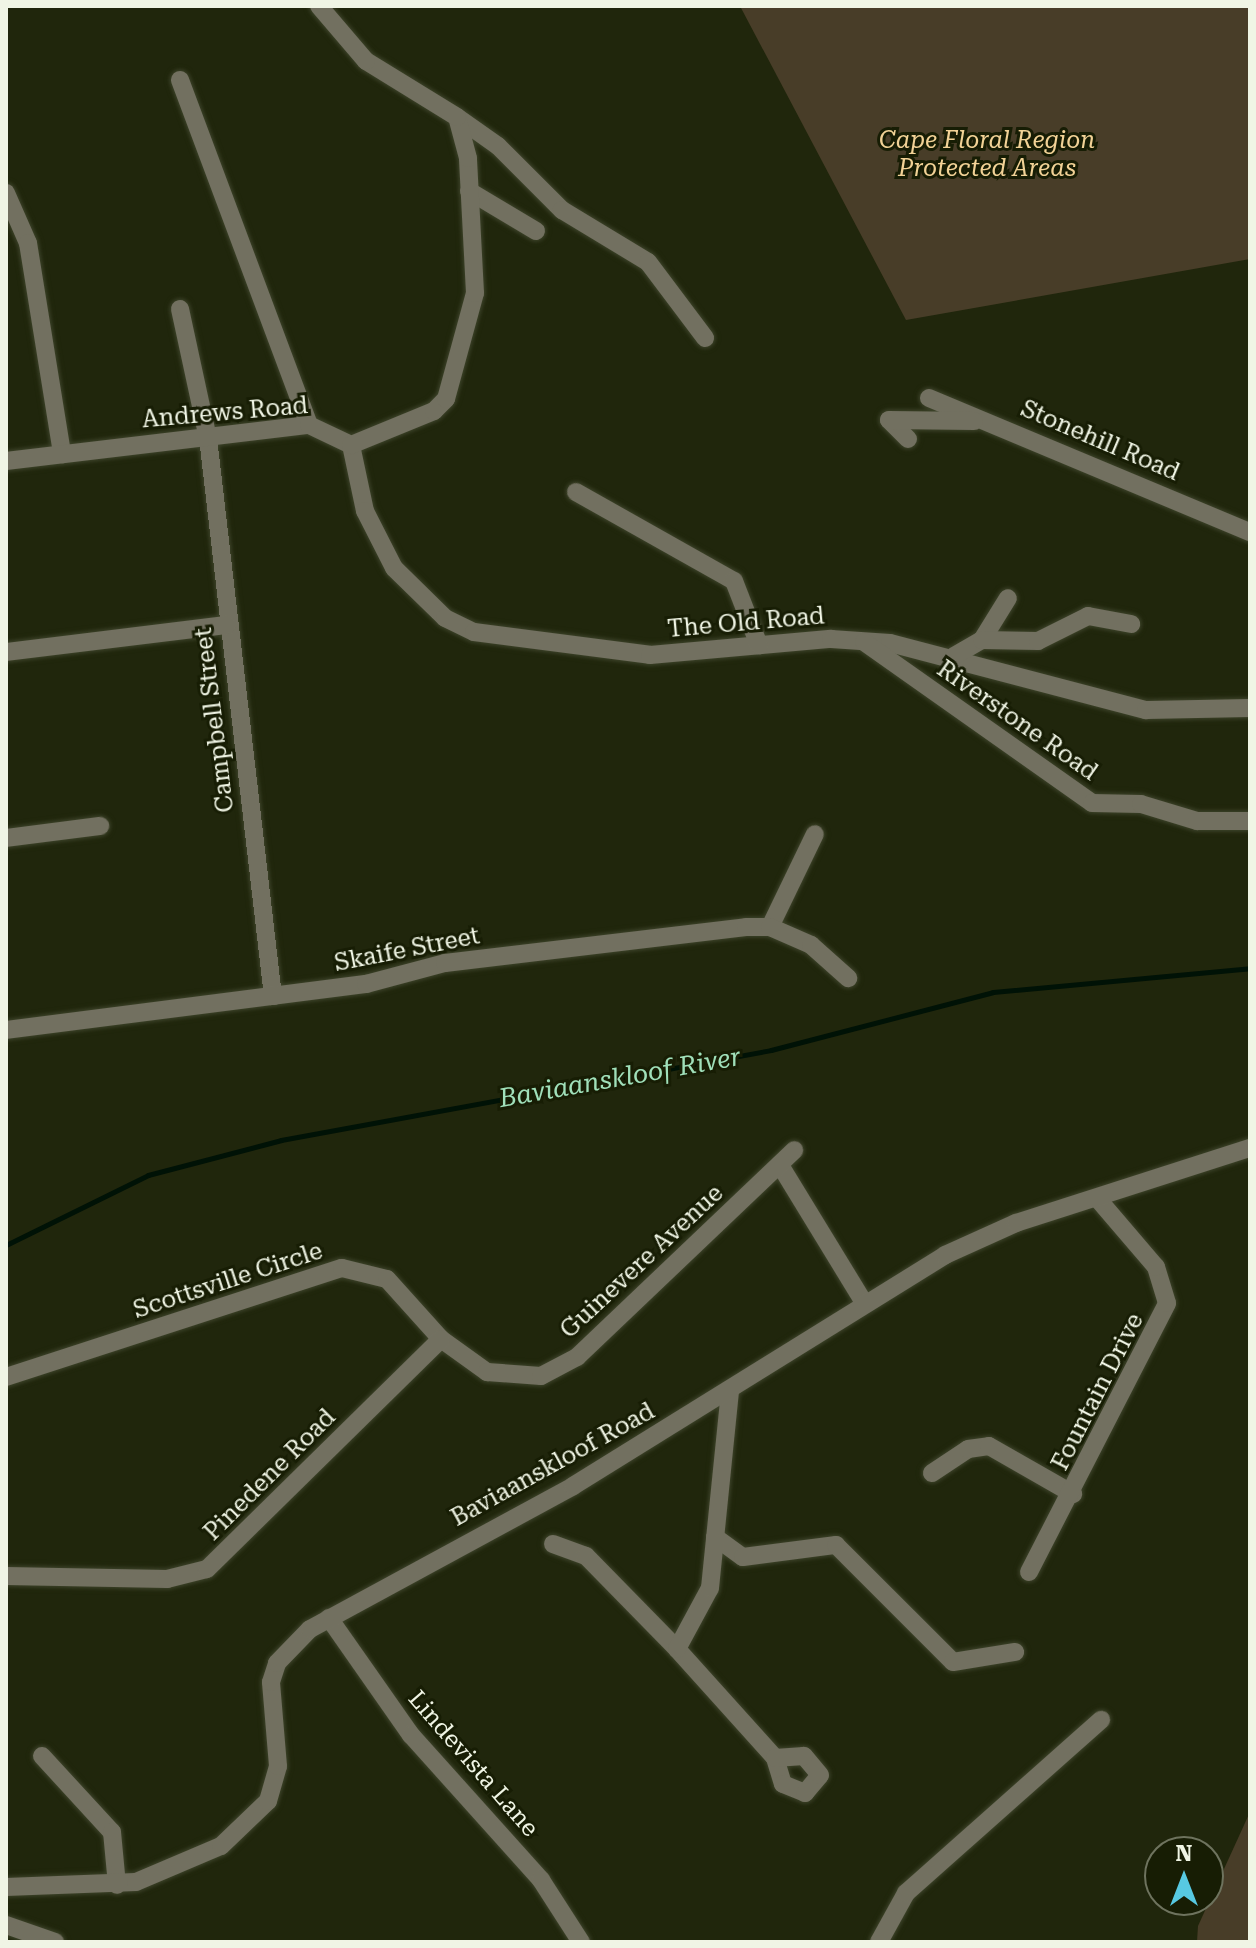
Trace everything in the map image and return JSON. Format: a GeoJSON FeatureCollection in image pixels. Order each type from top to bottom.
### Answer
{"type":"FeatureCollection","features":[{"type":"Feature","properties":{"kind":"street"},"geometry":{"type":"LineString","coordinates":[[319,6],[366,61],[498,146],[562,210],[648,262],[705,338]]}},
{"type":"Feature","properties":{"kind":"street"},"geometry":{"type":"LineString","coordinates":[[180,80],[309,425]]}},
{"type":"Feature","properties":{"kind":"street"},"geometry":{"type":"LineString","coordinates":[[351,445],[427,415],[446,399],[475,293],[469,191],[457,117]]}},
{"type":"Feature","properties":{"kind":"street"},"geometry":{"type":"LineString","coordinates":[[469,191],[536,231]]}},
{"type":"Feature","properties":{"kind":"street"},"geometry":{"type":"LineString","coordinates":[[6,193],[28,243],[62,454]]}},
{"type":"Feature","properties":{"kind":"street","name":"Campbell Street"},"geometry":{"type":"LineString","coordinates":[[180,309],[208,438],[227,625],[273,996]]}},
{"type":"Feature","properties":{"kind":"street","name":"Stonehill Road"},"geometry":{"type":"LineString","coordinates":[[929,398],[1250,532]]}},
{"type":"Feature","properties":{"kind":"street"},"geometry":{"type":"LineString","coordinates":[[908,439],[889,420],[989,421]]}},
{"type":"Feature","properties":{"kind":"street","name":"Andrews Road"},"geometry":{"type":"LineString","coordinates":[[6,461],[309,425],[351,445]]}},
{"type":"Feature","properties":{"kind":"street","name":"The Old Road"},"geometry":{"type":"LineString","coordinates":[[351,445],[365,511],[383,548],[445,618],[474,632],[559,648],[706,654],[759,645],[862,640],[954,656],[1146,710],[1250,708]]}},
{"type":"Feature","properties":{"kind":"street"},"geometry":{"type":"LineString","coordinates":[[576,492],[734,581],[759,645]]}},
{"type":"Feature","properties":{"kind":"street"},"geometry":{"type":"LineString","coordinates":[[954,656],[982,640],[1008,598]]}},
{"type":"Feature","properties":{"kind":"street"},"geometry":{"type":"LineString","coordinates":[[982,640],[1029,643],[1088,616],[1131,624]]}},
{"type":"Feature","properties":{"kind":"street"},"geometry":{"type":"LineString","coordinates":[[6,652],[227,625]]}},
{"type":"Feature","properties":{"kind":"street","name":"Riverstone Road"},"geometry":{"type":"LineString","coordinates":[[862,640],[1092,803],[1141,804],[1197,821],[1250,821]]}},
{"type":"Feature","properties":{"kind":"street"},"geometry":{"type":"LineString","coordinates":[[6,838],[100,826]]}},
{"type":"Feature","properties":{"kind":"street"},"geometry":{"type":"LineString","coordinates":[[815,834],[770,927],[811,945],[848,978]]}},
{"type":"Feature","properties":{"kind":"street","name":"Skaife Street"},"geometry":{"type":"LineString","coordinates":[[6,1030],[366,984],[445,963],[770,927]]}},
{"type":"Feature","properties":{"kind":"street","name":"Baviaanskloof Road"},"geometry":{"type":"LineString","coordinates":[[6,1887],[117,1885],[221,1846],[268,1801],[278,1766],[271,1682],[277,1663],[329,1618],[573,1486],[730,1390],[863,1301],[987,1236],[1250,1148]]}},
{"type":"Feature","properties":{"kind":"street","name":"Guinevere Avenue"},"geometry":{"type":"LineString","coordinates":[[441,1339],[487,1372],[541,1376],[561,1369],[794,1150]]}},
{"type":"Feature","properties":{"kind":"street"},"geometry":{"type":"LineString","coordinates":[[780,1165],[863,1301]]}},
{"type":"Feature","properties":{"kind":"street","name":"Fountain Drive"},"geometry":{"type":"LineString","coordinates":[[1029,1572],[1073,1494],[1167,1303],[1156,1267],[1097,1198]]}},
{"type":"Feature","properties":{"kind":"street","name":"Scottsville Circle"},"geometry":{"type":"LineString","coordinates":[[6,1377],[342,1268],[387,1279],[441,1339]]}},
{"type":"Feature","properties":{"kind":"street","name":"Pinedene Road"},"geometry":{"type":"LineString","coordinates":[[6,1576],[167,1579],[207,1569],[441,1339]]}},
{"type":"Feature","properties":{"kind":"street"},"geometry":{"type":"LineString","coordinates":[[677,1649],[706,1604],[730,1390]]}},
{"type":"Feature","properties":{"kind":"street"},"geometry":{"type":"LineString","coordinates":[[932,1473],[968,1449],[989,1446],[1073,1494]]}},
{"type":"Feature","properties":{"kind":"street"},"geometry":{"type":"LineString","coordinates":[[715,1537],[743,1557]]}},
{"type":"Feature","properties":{"kind":"street"},"geometry":{"type":"LineString","coordinates":[[553,1544],[586,1556],[677,1649],[775,1758]]}},
{"type":"Feature","properties":{"kind":"street"},"geometry":{"type":"LineString","coordinates":[[711,1579],[743,1557],[836,1545],[953,1662],[1015,1652]]}},
{"type":"Feature","properties":{"kind":"street","name":"Lindevista Lane"},"geometry":{"type":"LineString","coordinates":[[329,1618],[411,1735],[541,1880],[581,1942]]}},
{"type":"Feature","properties":{"kind":"street"},"geometry":{"type":"LineString","coordinates":[[879,1942],[906,1893],[1101,1720]]}},
{"type":"Feature","properties":{"kind":"street"},"geometry":{"type":"LineString","coordinates":[[42,1756],[112,1832],[117,1885]]}},
{"type":"Feature","properties":{"kind":"street"},"geometry":{"type":"LineString","coordinates":[[6,1925],[55,1942]]}},
{"type":"Feature","properties":{"kind":"green space","name":"Cape Floral Region Protected Areas"},"geometry":{"type":"Polygon","coordinates":[[[740,6],[1250,6],[1250,259],[906,320],[740,6]]]}},
{"type":"Feature","properties":{"kind":"green space"},"geometry":{"type":"Polygon","coordinates":[[[1250,1812],[1250,1942],[1197,1942],[1203,1916],[1224,1916],[1224,1869],[1250,1812]]]}},
{"type":"Feature","properties":{"kind":"waterway","name":"Baviaanskloof River"},"geometry":{"type":"LineString","coordinates":[[6,1245],[148,1175],[281,1140],[771,1050],[993,992],[1250,968]]}}]}
